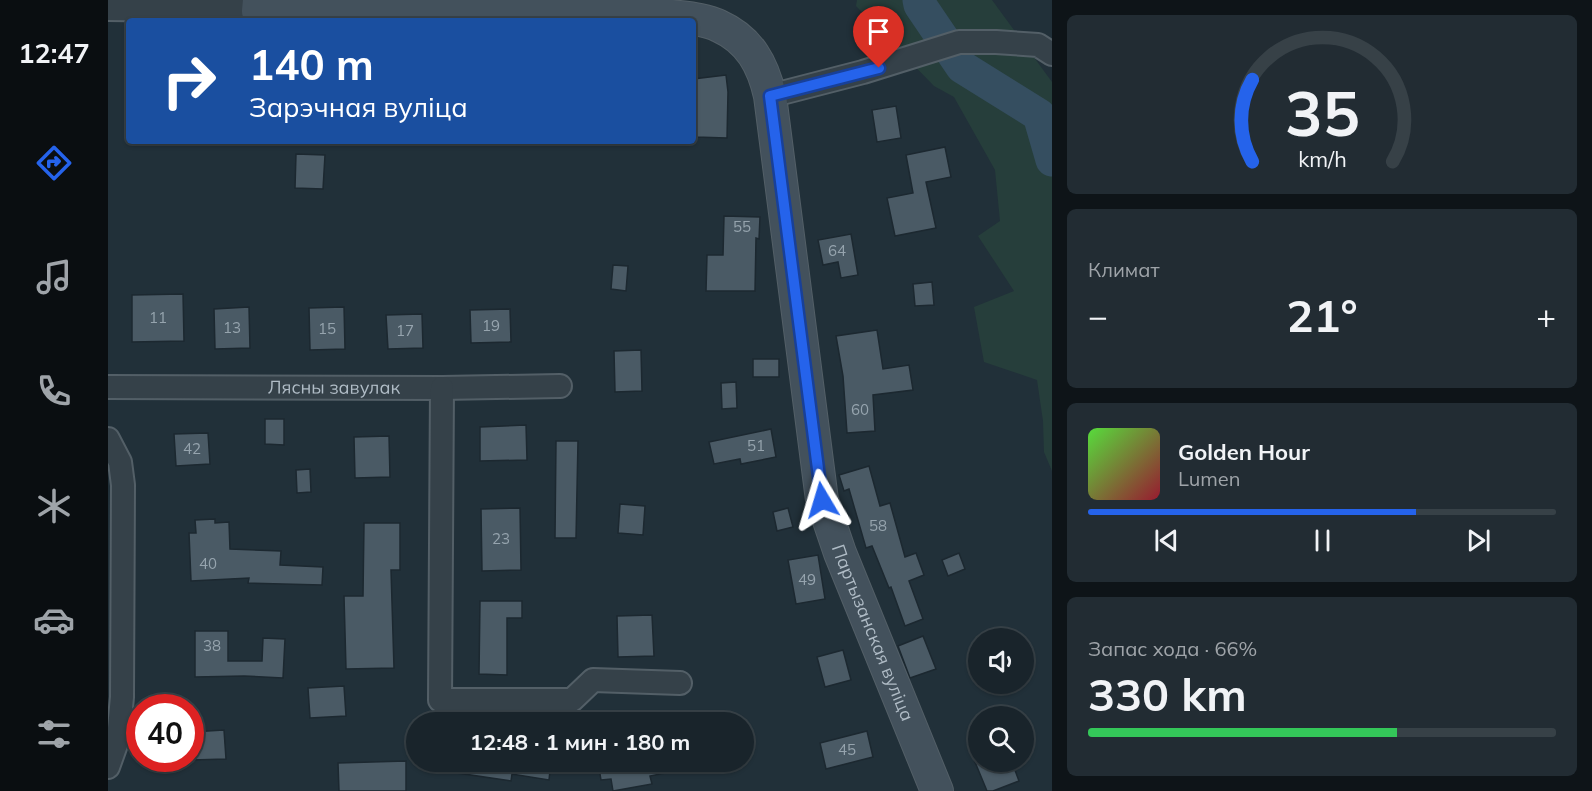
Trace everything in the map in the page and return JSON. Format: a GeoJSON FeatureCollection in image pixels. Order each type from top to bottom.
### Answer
{"type":"FeatureCollection","features":[{"type":"Feature","properties":{"kind":"street"},"geometry":{"type":"LineString","coordinates":[[108,9],[258,5]]}},
{"type":"Feature","properties":{"kind":"street","name":"Партызанская вуліца"},"geometry":{"type":"LineString","coordinates":[[258,5],[578,10],[690,18]]}},
{"type":"Feature","properties":{"kind":"street","name":"Партызанская вуліца"},"geometry":{"type":"LineString","coordinates":[[696,20],[717,25],[735,34],[749,48],[765,74],[770,96],[822,500],[840,553],[937,791]]}},
{"type":"Feature","properties":{"kind":"street"},"geometry":{"type":"LineString","coordinates":[[770,96],[863,72],[948,46],[996,42],[1038,45],[1052,54]]}},
{"type":"Feature","properties":{"kind":"street","name":"Лясны завулак"},"geometry":{"type":"LineString","coordinates":[[108,387],[560,386]]}},
{"type":"Feature","properties":{"kind":"street"},"geometry":{"type":"LineString","coordinates":[[442,388],[440,700],[572,700],[593,680],[680,683]]}},
{"type":"Feature","properties":{"kind":"street"},"geometry":{"type":"LineString","coordinates":[[108,438],[120,462],[123,484],[122,697],[118,739],[108,766]]}},
{"type":"Feature","properties":{"kind":"green space"},"geometry":{"type":"Polygon","coordinates":[[[857,0],[992,0],[1052,82],[1052,471],[1044,452],[1043,421],[1037,380],[984,362],[974,307],[1014,291],[978,236],[1000,221],[995,170],[954,97],[934,86],[856,6],[857,0]]]}},
{"type":"Feature","properties":{"kind":"building"},"geometry":{"type":"Polygon","coordinates":[[[726,75],[727,138],[696,137],[696,79],[726,75]]]}},
{"type":"Feature","properties":{"kind":"building"},"geometry":{"type":"Polygon","coordinates":[[[896,106],[901,138],[877,142],[872,110],[896,106]]]}},
{"type":"Feature","properties":{"kind":"building"},"geometry":{"type":"Polygon","coordinates":[[[945,147],[951,177],[926,182],[936,228],[895,236],[887,198],[913,193],[906,155],[945,147]]]}},
{"type":"Feature","properties":{"kind":"building"},"geometry":{"type":"Polygon","coordinates":[[[296,154],[325,155],[323,189],[295,188],[296,154]]]}},
{"type":"Feature","properties":{"kind":"building"},"geometry":{"type":"Polygon","coordinates":[[[724,216],[760,217],[759,239],[756,238],[755,291],[706,291],[707,255],[723,255],[724,216]]]}},
{"type":"Feature","properties":{"kind":"building"},"geometry":{"type":"Polygon","coordinates":[[[851,234],[858,275],[841,278],[838,262],[823,265],[818,240],[851,234]]]}},
{"type":"Feature","properties":{"kind":"building"},"geometry":{"type":"Polygon","coordinates":[[[613,265],[628,266],[626,291],[611,289],[613,265]]]}},
{"type":"Feature","properties":{"kind":"building"},"geometry":{"type":"Polygon","coordinates":[[[932,282],[934,305],[915,306],[913,284],[932,282]]]}},
{"type":"Feature","properties":{"kind":"building"},"geometry":{"type":"Polygon","coordinates":[[[183,294],[184,341],[132,342],[132,295],[183,294]]]}},
{"type":"Feature","properties":{"kind":"building"},"geometry":{"type":"Polygon","coordinates":[[[249,307],[250,348],[215,349],[214,309],[249,307]]]}},
{"type":"Feature","properties":{"kind":"building"},"geometry":{"type":"Polygon","coordinates":[[[344,307],[345,349],[310,350],[309,308],[344,307]]]}},
{"type":"Feature","properties":{"kind":"building"},"geometry":{"type":"Polygon","coordinates":[[[510,309],[511,342],[471,343],[470,310],[510,309]]]}},
{"type":"Feature","properties":{"kind":"building"},"geometry":{"type":"Polygon","coordinates":[[[422,314],[423,348],[388,349],[386,315],[422,314]]]}},
{"type":"Feature","properties":{"kind":"building"},"geometry":{"type":"Polygon","coordinates":[[[877,330],[883,369],[909,365],[913,390],[873,395],[875,431],[847,433],[843,376],[836,336],[877,330]]]}},
{"type":"Feature","properties":{"kind":"building"},"geometry":{"type":"Polygon","coordinates":[[[641,350],[642,391],[615,392],[614,351],[641,350]]]}},
{"type":"Feature","properties":{"kind":"building"},"geometry":{"type":"Polygon","coordinates":[[[753,359],[779,359],[779,377],[753,377],[753,359]]]}},
{"type":"Feature","properties":{"kind":"building"},"geometry":{"type":"Polygon","coordinates":[[[736,382],[737,408],[722,409],[721,383],[736,382]]]}},
{"type":"Feature","properties":{"kind":"building"},"geometry":{"type":"Polygon","coordinates":[[[265,419],[284,419],[284,445],[265,444],[265,419]]]}},
{"type":"Feature","properties":{"kind":"building"},"geometry":{"type":"Polygon","coordinates":[[[526,425],[527,460],[480,461],[480,427],[526,425]]]}},
{"type":"Feature","properties":{"kind":"building"},"geometry":{"type":"Polygon","coordinates":[[[771,429],[776,457],[741,464],[740,459],[714,464],[709,442],[771,429]]]}},
{"type":"Feature","properties":{"kind":"building"},"geometry":{"type":"Polygon","coordinates":[[[208,433],[210,464],[176,466],[174,434],[208,433]]]}},
{"type":"Feature","properties":{"kind":"building"},"geometry":{"type":"Polygon","coordinates":[[[389,436],[390,477],[355,478],[354,437],[389,436]]]}},
{"type":"Feature","properties":{"kind":"building"},"geometry":{"type":"Polygon","coordinates":[[[556,441],[578,441],[576,538],[555,538],[556,441]]]}},
{"type":"Feature","properties":{"kind":"building"},"geometry":{"type":"Polygon","coordinates":[[[869,466],[880,506],[890,503],[905,557],[916,553],[924,575],[909,581],[923,619],[905,626],[891,587],[889,588],[872,546],[866,548],[849,489],[844,491],[839,475],[869,466]]]}},
{"type":"Feature","properties":{"kind":"building"},"geometry":{"type":"Polygon","coordinates":[[[310,469],[311,492],[297,493],[296,470],[310,469]]]}},
{"type":"Feature","properties":{"kind":"building"},"geometry":{"type":"Polygon","coordinates":[[[620,504],[645,506],[643,535],[618,533],[620,504]]]}},
{"type":"Feature","properties":{"kind":"building"},"geometry":{"type":"Polygon","coordinates":[[[520,508],[521,570],[482,571],[481,509],[520,508]]]}},
{"type":"Feature","properties":{"kind":"building"},"geometry":{"type":"Polygon","coordinates":[[[788,508],[793,527],[777,531],[773,512],[788,508]]]}},
{"type":"Feature","properties":{"kind":"building"},"geometry":{"type":"Polygon","coordinates":[[[215,519],[215,523],[229,522],[230,549],[281,551],[280,565],[323,567],[322,585],[248,583],[249,578],[191,581],[189,533],[196,533],[195,520],[215,519]]]}},
{"type":"Feature","properties":{"kind":"building"},"geometry":{"type":"Polygon","coordinates":[[[364,523],[400,523],[400,570],[391,570],[394,668],[346,669],[344,596],[363,596],[364,523]]]}},
{"type":"Feature","properties":{"kind":"building"},"geometry":{"type":"Polygon","coordinates":[[[959,553],[965,569],[948,576],[942,560],[959,553]]]}},
{"type":"Feature","properties":{"kind":"building"},"geometry":{"type":"Polygon","coordinates":[[[818,555],[825,599],[796,604],[788,560],[818,555]]]}},
{"type":"Feature","properties":{"kind":"building"},"geometry":{"type":"Polygon","coordinates":[[[480,601],[522,601],[522,618],[507,618],[507,675],[479,674],[480,601]]]}},
{"type":"Feature","properties":{"kind":"building"},"geometry":{"type":"Polygon","coordinates":[[[652,615],[654,656],[618,657],[617,616],[652,615]]]}},
{"type":"Feature","properties":{"kind":"building"},"geometry":{"type":"Polygon","coordinates":[[[195,631],[228,631],[228,661],[262,661],[263,638],[285,639],[283,678],[195,677],[195,631]]]}},
{"type":"Feature","properties":{"kind":"building"},"geometry":{"type":"Polygon","coordinates":[[[923,636],[936,669],[910,678],[898,646],[923,636]]]}},
{"type":"Feature","properties":{"kind":"building"},"geometry":{"type":"Polygon","coordinates":[[[843,650],[851,680],[825,687],[817,657],[843,650]]]}},
{"type":"Feature","properties":{"kind":"building"},"geometry":{"type":"Polygon","coordinates":[[[344,686],[346,716],[310,718],[308,688],[344,686]]]}},
{"type":"Feature","properties":{"kind":"building"},"geometry":{"type":"Polygon","coordinates":[[[224,730],[226,759],[204,760],[204,731],[224,730]]]}},
{"type":"Feature","properties":{"kind":"building"},"geometry":{"type":"Polygon","coordinates":[[[867,731],[873,757],[826,769],[820,743],[867,731]]]}},
{"type":"Feature","properties":{"kind":"building"},"geometry":{"type":"Polygon","coordinates":[[[406,761],[406,791],[339,791],[338,763],[406,761]]]}},
{"type":"Feature","properties":{"kind":"building"},"geometry":{"type":"Polygon","coordinates":[[[451,772],[550,772],[549,780],[512,774],[511,781],[451,772]]]}},
{"type":"Feature","properties":{"kind":"building"},"geometry":{"type":"Polygon","coordinates":[[[600,772],[670,772],[650,776],[652,784],[613,791],[611,779],[601,780],[600,772]]]}},
{"type":"Feature","properties":{"kind":"building"},"geometry":{"type":"Polygon","coordinates":[[[979,772],[1016,772],[1019,781],[987,791],[979,772]]]}},
{"type":"Feature","properties":{"kind":"waterway"},"geometry":{"type":"LineString","coordinates":[[919,0],[920,5],[962,67],[1039,115],[1052,160]]}},
{"type":"Feature","properties":{"kind":"route"},"geometry":{"type":"LineString","coordinates":[[822,500],[770,96],[879,68]]}}]}
